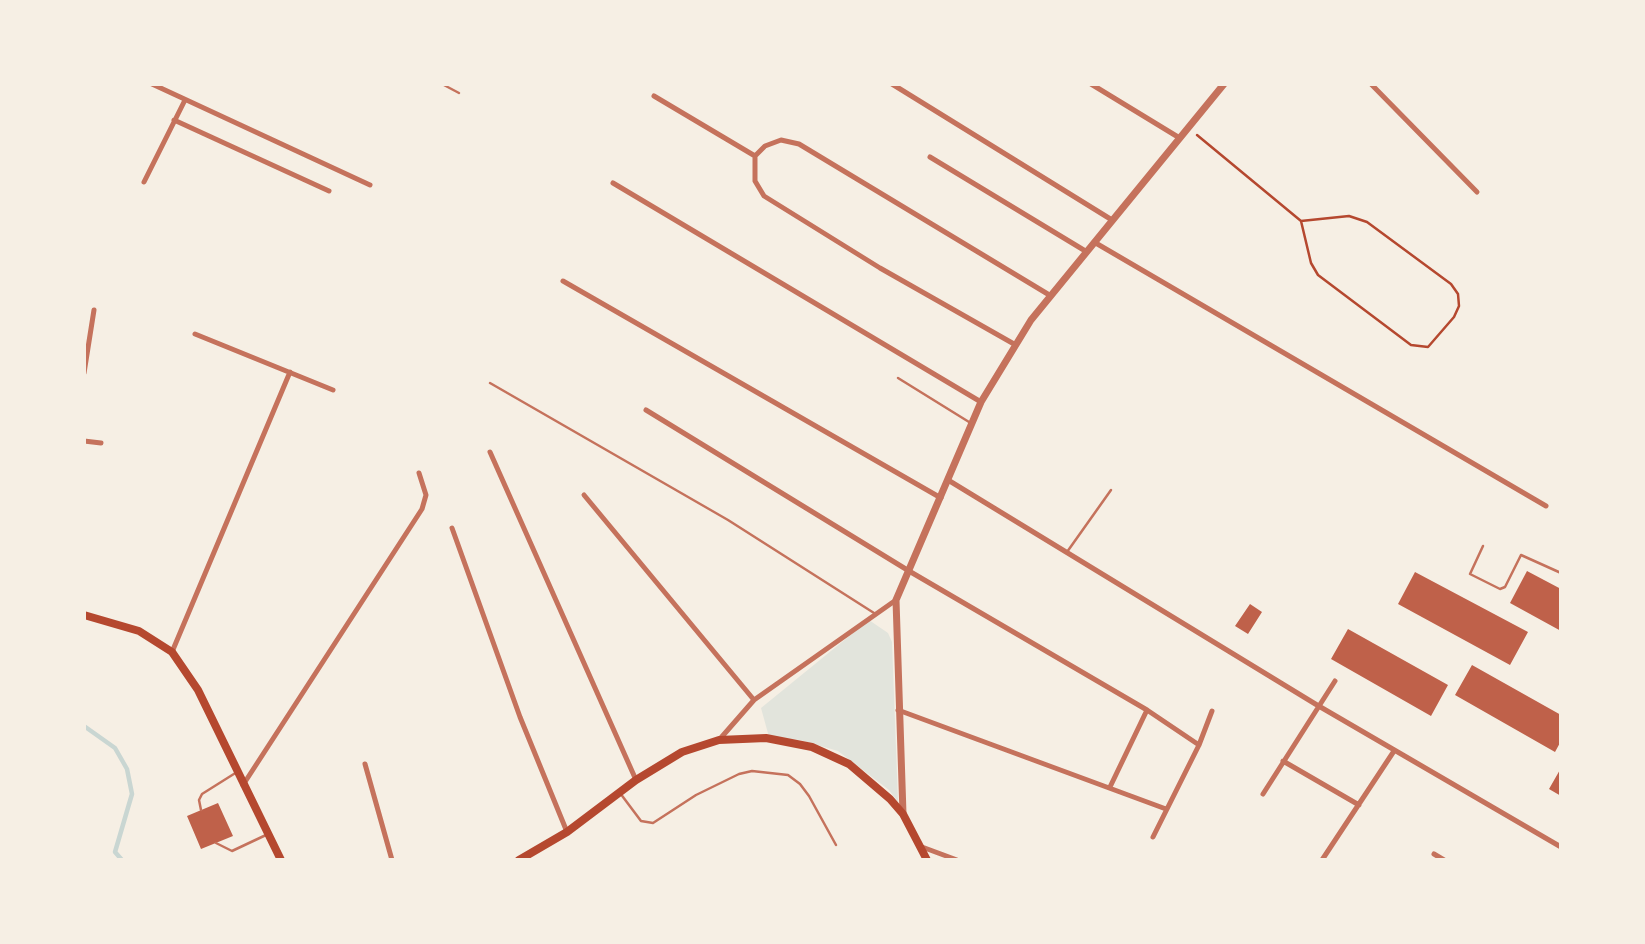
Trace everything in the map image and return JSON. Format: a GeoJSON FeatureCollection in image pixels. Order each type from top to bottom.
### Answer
{"type":"FeatureCollection","features":[{"type":"Feature","properties":{"kind":"main road"},"geometry":{"type":"LineString","coordinates":[[84,615],[139,631],[172,652],[198,690],[281,860]]}},
{"type":"Feature","properties":{"kind":"main road"},"geometry":{"type":"LineString","coordinates":[[519,860],[567,832],[636,780],[682,752],[719,740],[766,738],[812,747],[831,754],[870,780],[903,814],[927,860]]}},
{"type":"Feature","properties":{"kind":"street"},"geometry":{"type":"LineString","coordinates":[[152,84],[370,185]]}},
{"type":"Feature","properties":{"kind":"street"},"geometry":{"type":"LineString","coordinates":[[892,84],[1112,220]]}},
{"type":"Feature","properties":{"kind":"street"},"geometry":{"type":"LineString","coordinates":[[1091,84],[1178,137]]}},
{"type":"Feature","properties":{"kind":"street"},"geometry":{"type":"LineString","coordinates":[[903,814],[896,600],[981,402],[1014,344],[1186,126],[1224,84]]}},
{"type":"Feature","properties":{"kind":"street"},"geometry":{"type":"LineString","coordinates":[[1371,84],[1478,192]]}},
{"type":"Feature","properties":{"kind":"street"},"geometry":{"type":"LineString","coordinates":[[654,96],[755,156]]}},
{"type":"Feature","properties":{"kind":"street"},"geometry":{"type":"LineString","coordinates":[[144,182],[185,100]]}},
{"type":"Feature","properties":{"kind":"street"},"geometry":{"type":"LineString","coordinates":[[174,120],[329,191]]}},
{"type":"Feature","properties":{"kind":"street"},"geometry":{"type":"LineString","coordinates":[[1014,344],[880,268],[764,196],[755,181],[755,156],[765,146],[780,140],[799,144],[1051,296]]}},
{"type":"Feature","properties":{"kind":"street"},"geometry":{"type":"LineString","coordinates":[[930,157],[1087,252]]}},
{"type":"Feature","properties":{"kind":"street"},"geometry":{"type":"LineString","coordinates":[[613,183],[981,402]]}},
{"type":"Feature","properties":{"kind":"street"},"geometry":{"type":"LineString","coordinates":[[1094,242],[1546,506]]}},
{"type":"Feature","properties":{"kind":"street"},"geometry":{"type":"LineString","coordinates":[[563,281],[941,498]]}},
{"type":"Feature","properties":{"kind":"street"},"geometry":{"type":"LineString","coordinates":[[84,373],[94,310]]}},
{"type":"Feature","properties":{"kind":"street"},"geometry":{"type":"LineString","coordinates":[[195,334],[333,390]]}},
{"type":"Feature","properties":{"kind":"street"},"geometry":{"type":"LineString","coordinates":[[172,652],[290,372]]}},
{"type":"Feature","properties":{"kind":"street"},"geometry":{"type":"LineString","coordinates":[[646,410],[909,571],[1147,710],[1199,745]]}},
{"type":"Feature","properties":{"kind":"street"},"geometry":{"type":"LineString","coordinates":[[84,441],[101,443]]}},
{"type":"Feature","properties":{"kind":"street"},"geometry":{"type":"LineString","coordinates":[[490,452],[636,780]]}},
{"type":"Feature","properties":{"kind":"street"},"geometry":{"type":"LineString","coordinates":[[243,785],[422,509],[426,495],[419,473]]}},
{"type":"Feature","properties":{"kind":"street"},"geometry":{"type":"LineString","coordinates":[[948,480],[1317,705],[1561,847]]}},
{"type":"Feature","properties":{"kind":"street"},"geometry":{"type":"LineString","coordinates":[[584,495],[754,700]]}},
{"type":"Feature","properties":{"kind":"street"},"geometry":{"type":"LineString","coordinates":[[452,528],[520,717],[567,832]]}},
{"type":"Feature","properties":{"kind":"street"},"geometry":{"type":"LineString","coordinates":[[719,740],[754,700],[896,600]]}},
{"type":"Feature","properties":{"kind":"street"},"geometry":{"type":"LineString","coordinates":[[1263,794],[1317,705],[1335,681]]}},
{"type":"Feature","properties":{"kind":"street"},"geometry":{"type":"LineString","coordinates":[[898,709],[1166,809]]}},
{"type":"Feature","properties":{"kind":"street"},"geometry":{"type":"LineString","coordinates":[[1110,787],[1147,710]]}},
{"type":"Feature","properties":{"kind":"street"},"geometry":{"type":"LineString","coordinates":[[1153,837],[1199,745],[1212,710]]}},
{"type":"Feature","properties":{"kind":"street"},"geometry":{"type":"LineString","coordinates":[[1322,860],[1394,751]]}},
{"type":"Feature","properties":{"kind":"street"},"geometry":{"type":"LineString","coordinates":[[1283,761],[1359,805]]}},
{"type":"Feature","properties":{"kind":"street"},"geometry":{"type":"LineString","coordinates":[[365,764],[392,860]]}},
{"type":"Feature","properties":{"kind":"street"},"geometry":{"type":"LineString","coordinates":[[922,847],[957,860]]}},
{"type":"Feature","properties":{"kind":"street"},"geometry":{"type":"LineString","coordinates":[[1434,854],[1444,860]]}},
{"type":"Feature","properties":{"kind":"lane"},"geometry":{"type":"LineString","coordinates":[[442,84],[459,93]]}},
{"type":"Feature","properties":{"kind":"lane"},"geometry":{"type":"LineString","coordinates":[[898,378],[972,424]]}},
{"type":"Feature","properties":{"kind":"lane"},"geometry":{"type":"LineString","coordinates":[[490,383],[728,520],[876,614]]}},
{"type":"Feature","properties":{"kind":"lane"},"geometry":{"type":"LineString","coordinates":[[1067,552],[1111,490]]}},
{"type":"Feature","properties":{"kind":"lane"},"geometry":{"type":"LineString","coordinates":[[1483,546],[1470,574],[1500,589],[1505,587],[1521,555],[1561,573]]}},
{"type":"Feature","properties":{"kind":"lane"},"geometry":{"type":"LineString","coordinates":[[620,793],[641,821],[653,824],[696,796],[739,774],[752,771],[788,775],[800,784],[809,796],[836,845]]}},
{"type":"Feature","properties":{"kind":"lane"},"geometry":{"type":"LineString","coordinates":[[201,810],[199,800],[202,794],[237,772]]}},
{"type":"Feature","properties":{"kind":"lane"},"geometry":{"type":"LineString","coordinates":[[216,843],[232,852],[268,834]]}},
{"type":"Feature","properties":{"kind":"path"},"geometry":{"type":"LineString","coordinates":[[1186,126],[1301,221],[1311,263],[1318,275],[1411,345],[1428,346],[1454,317],[1459,306],[1458,293],[1451,284],[1367,222],[1349,216],[1301,221]]}},
{"type":"Feature","properties":{"kind":"shaded area"},"geometry":{"type":"Polygon","coordinates":[[[869,620],[888,633],[892,642],[898,802],[889,790],[838,751],[800,740],[769,737],[761,708],[869,620]]]}},
{"type":"Feature","properties":{"kind":"building"},"geometry":{"type":"Polygon","coordinates":[[[1527,571],[1561,589],[1561,631],[1510,603],[1527,571]]]}},
{"type":"Feature","properties":{"kind":"building"},"geometry":{"type":"Polygon","coordinates":[[[1415,572],[1528,632],[1510,665],[1398,604],[1415,572]]]}},
{"type":"Feature","properties":{"kind":"building"},"geometry":{"type":"Polygon","coordinates":[[[1250,604],[1262,612],[1248,634],[1235,626],[1250,604]]]}},
{"type":"Feature","properties":{"kind":"building"},"geometry":{"type":"Polygon","coordinates":[[[1348,629],[1448,685],[1431,716],[1331,659],[1348,629]]]}},
{"type":"Feature","properties":{"kind":"building"},"geometry":{"type":"Polygon","coordinates":[[[1472,665],[1561,715],[1561,741],[1555,752],[1455,695],[1472,665]]]}},
{"type":"Feature","properties":{"kind":"building"},"geometry":{"type":"Polygon","coordinates":[[[1561,768],[1561,796],[1549,789],[1561,768]]]}},
{"type":"Feature","properties":{"kind":"building"},"geometry":{"type":"Polygon","coordinates":[[[218,803],[233,836],[201,849],[187,816],[218,803]]]}},
{"type":"Feature","properties":{"kind":"waterway"},"geometry":{"type":"LineString","coordinates":[[84,726],[115,748],[127,769],[132,794],[115,852],[122,860]]}}]}
